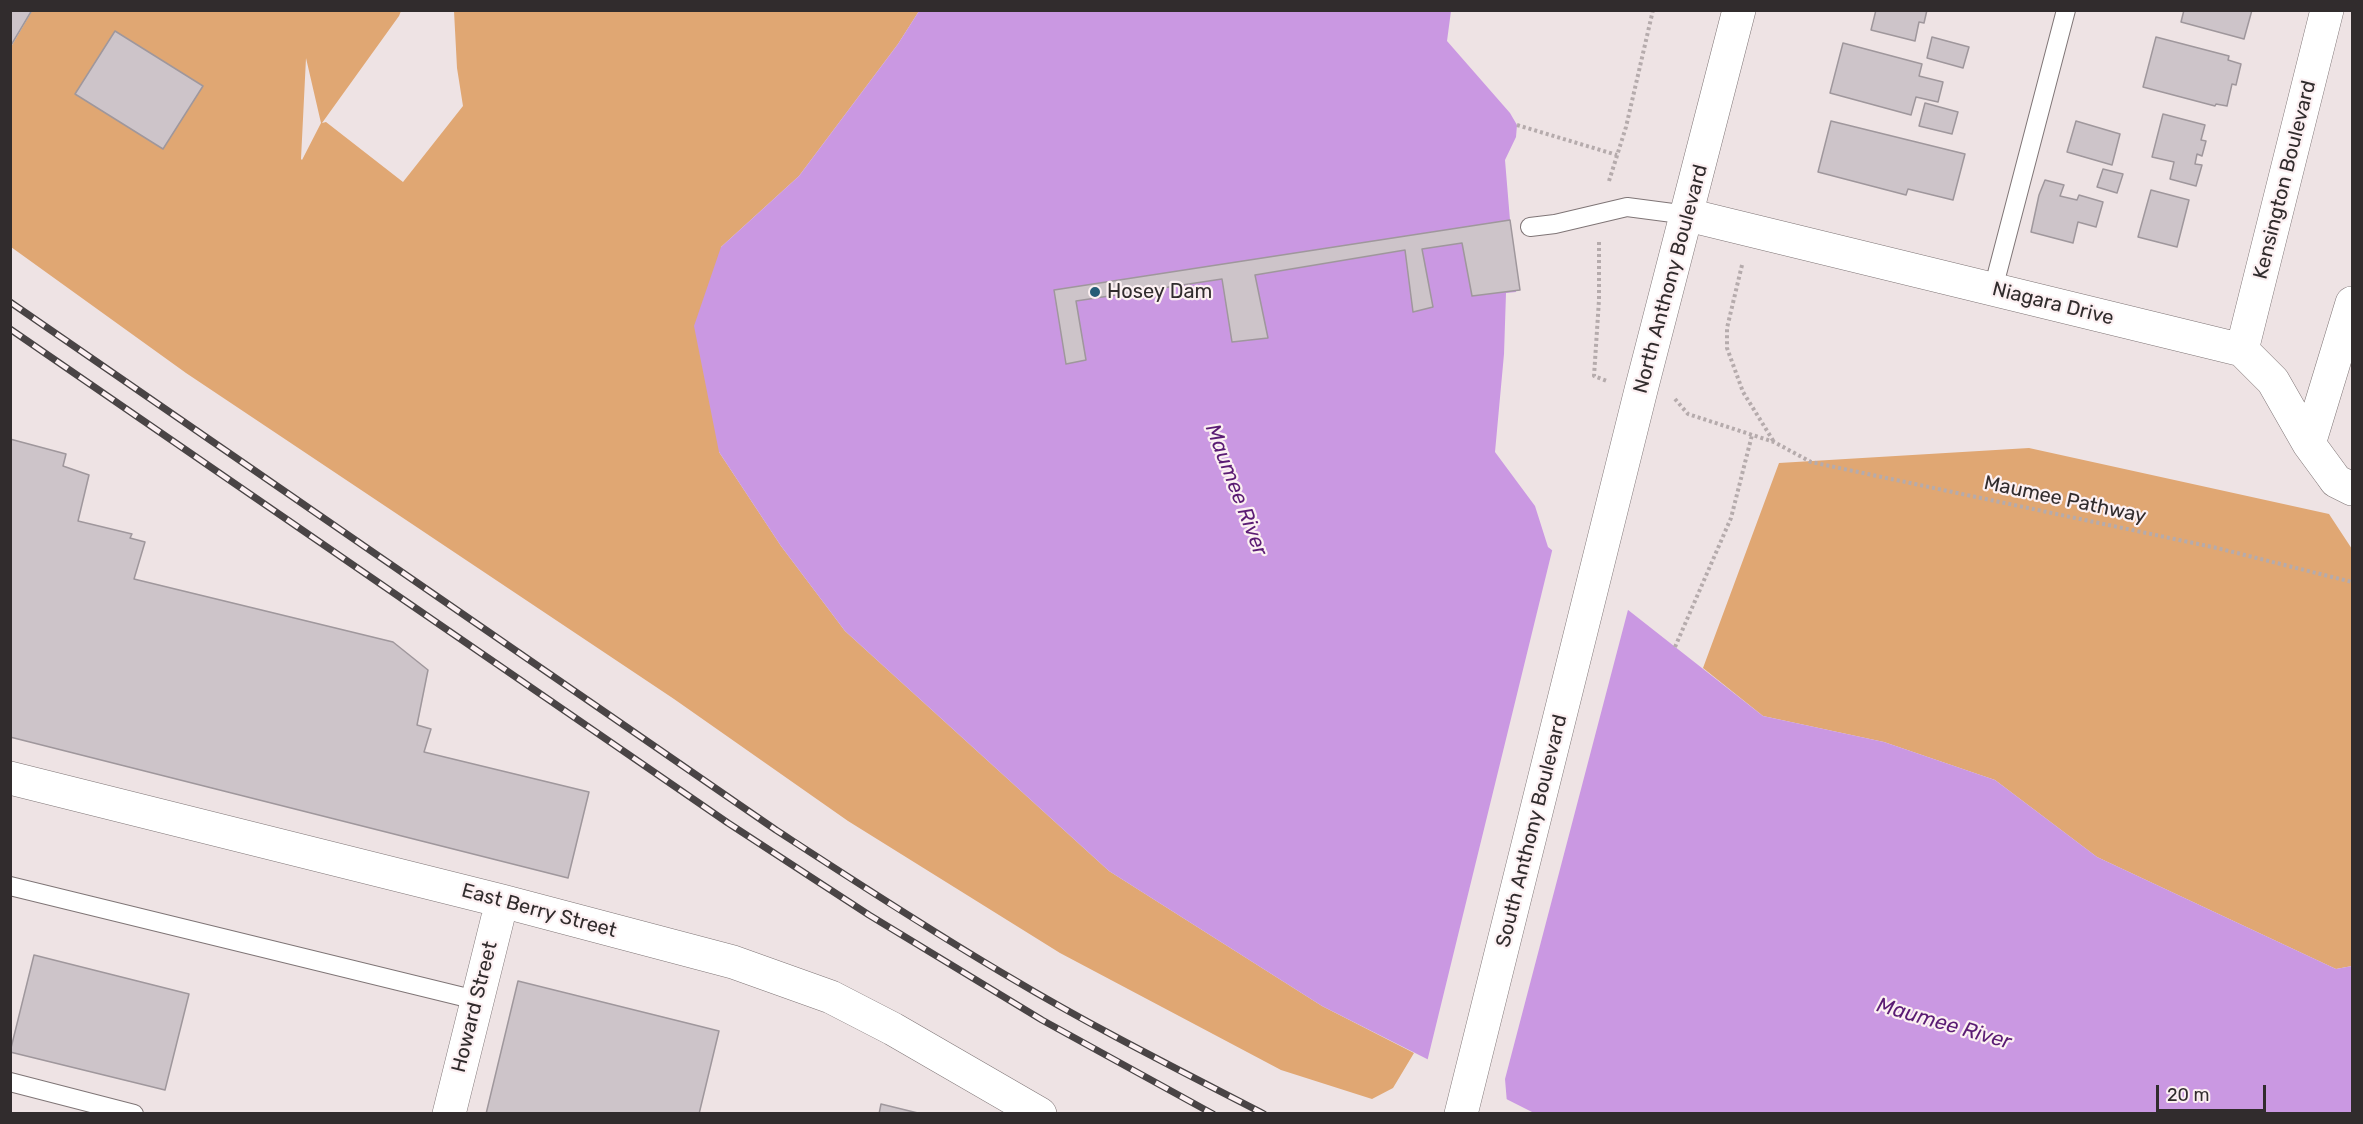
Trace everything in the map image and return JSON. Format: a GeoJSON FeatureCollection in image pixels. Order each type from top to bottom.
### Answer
{"type":"FeatureCollection","features":[{"type":"Feature","properties":{"kind":"street","name":"North Anthony Boulevard"},"geometry":{"type":"LineString","coordinates":[[1603,549],[1641,390],[1688,215],[1739,10]]}},
{"type":"Feature","properties":{"kind":"street","name":"Kensington Boulevard"},"geometry":{"type":"LineString","coordinates":[[2242,350],[2327,10]]}},
{"type":"Feature","properties":{"kind":"street","name":"Niagara Drive"},"geometry":{"type":"LineString","coordinates":[[1688,215],[2242,350]]}},
{"type":"Feature","properties":{"kind":"street"},"geometry":{"type":"LineString","coordinates":[[2308,444],[2352,303]]}},
{"type":"Feature","properties":{"kind":"street"},"geometry":{"type":"LineString","coordinates":[[2242,350],[2272,381],[2308,444],[2336,481],[2352,489]]}},
{"type":"Feature","properties":{"kind":"street","name":"South Anthony Boulevard"},"geometry":{"type":"LineString","coordinates":[[1462,1112],[1603,549]]}},
{"type":"Feature","properties":{"kind":"street","name":"East Berry Street"},"geometry":{"type":"LineString","coordinates":[[10,778],[502,901],[733,962],[831,997],[893,1029],[1040,1113]]}},
{"type":"Feature","properties":{"kind":"street","name":"Howard Street"},"geometry":{"type":"LineString","coordinates":[[448,1113],[502,901]]}},
{"type":"Feature","properties":{"kind":"lane"},"geometry":{"type":"LineString","coordinates":[[1993,289],[2066,10]]}},
{"type":"Feature","properties":{"kind":"lane"},"geometry":{"type":"LineString","coordinates":[[1530,227],[1555,224],[1627,207],[1688,215]]}},
{"type":"Feature","properties":{"kind":"lane"},"geometry":{"type":"LineString","coordinates":[[10,886],[476,1000]]}},
{"type":"Feature","properties":{"kind":"lane"},"geometry":{"type":"LineString","coordinates":[[10,1083],[134,1113]]}},
{"type":"Feature","properties":{"kind":"path"},"geometry":{"type":"LineString","coordinates":[[1609,184],[1653,10]]}},
{"type":"Feature","properties":{"kind":"path"},"geometry":{"type":"LineString","coordinates":[[1517,125],[1617,155]]}},
{"type":"Feature","properties":{"kind":"path"},"geometry":{"type":"LineString","coordinates":[[1599,241],[1599,300],[1594,376],[1610,381]]}},
{"type":"Feature","properties":{"kind":"path","name":"Maumee Pathway"},"geometry":{"type":"LineString","coordinates":[[1743,262],[1727,328],[1727,348],[1743,392],[1774,442]]}},
{"type":"Feature","properties":{"kind":"path","name":"Maumee Pathway"},"geometry":{"type":"LineString","coordinates":[[1668,396],[1674,398],[1688,414],[1774,442],[1811,462],[2217,548],[2352,582]]}},
{"type":"Feature","properties":{"kind":"path"},"geometry":{"type":"LineString","coordinates":[[1675,646],[1731,518],[1752,435]]}},
{"type":"Feature","properties":{"kind":"shaded area"},"geometry":{"type":"Polygon","coordinates":[[[32,11],[401,11],[322,123],[326,122],[403,182],[463,106],[457,68],[454,11],[919,11],[898,44],[799,176],[721,247],[719,452],[781,546],[845,631],[1109,871],[1322,1006],[1414,1053],[1393,1088],[1372,1099],[1281,1070],[1060,953],[848,821],[674,699],[186,373],[11,247],[11,47],[32,11]],[[306,58],[302,160],[321,123],[306,58]]]}},
{"type":"Feature","properties":{"kind":"shaded area"},"geometry":{"type":"Polygon","coordinates":[[[2029,448],[2329,514],[2352,549],[2352,966],[2336,969],[2097,857],[1995,780],[1884,742],[1763,716],[1703,668],[1779,463],[2029,448]]]}},
{"type":"Feature","properties":{"kind":"water","name":"Maumee River"},"geometry":{"type":"Polygon","coordinates":[[[919,11],[1451,11],[1447,41],[1510,113],[1517,125],[1516,137],[1505,160],[1516,292],[1506,293],[1504,354],[1495,452],[1535,506],[1548,547],[1763,716],[1884,742],[1995,780],[2097,857],[2336,969],[2352,966],[2352,1113],[1534,1113],[1322,1006],[1109,871],[845,631],[781,546],[719,452],[694,326],[721,247],[799,176],[898,44],[919,11]]]}},
{"type":"Feature","properties":{"kind":"pier"},"geometry":{"type":"Polygon","coordinates":[[[1553,547],[1629,606],[1505,1079],[1507,1103],[1427,1062],[1553,547]]]}},
{"type":"Feature","properties":{"kind":"building"},"geometry":{"type":"Polygon","coordinates":[[[10,10],[32,10],[10,47],[10,10]]]}},
{"type":"Feature","properties":{"kind":"building"},"geometry":{"type":"Polygon","coordinates":[[[1876,10],[1927,10],[1924,23],[1919,22],[1915,41],[1871,30],[1876,10]]]}},
{"type":"Feature","properties":{"kind":"building"},"geometry":{"type":"Polygon","coordinates":[[[2184,10],[2252,10],[2244,39],[2181,22],[2184,10]]]}},
{"type":"Feature","properties":{"kind":"building"},"geometry":{"type":"Polygon","coordinates":[[[115,31],[203,86],[163,149],[75,94],[115,31]]]}},
{"type":"Feature","properties":{"kind":"building"},"geometry":{"type":"Polygon","coordinates":[[[1932,37],[1969,47],[1963,68],[1927,58],[1932,37]]]}},
{"type":"Feature","properties":{"kind":"building"},"geometry":{"type":"Polygon","coordinates":[[[2156,37],[2229,56],[2228,60],[2241,64],[2236,85],[2232,84],[2227,106],[2216,104],[2215,106],[2143,87],[2156,37]]]}},
{"type":"Feature","properties":{"kind":"building"},"geometry":{"type":"Polygon","coordinates":[[[1843,43],[1922,64],[1919,76],[1943,82],[1938,102],[1916,97],[1911,115],[1830,93],[1843,43]]]}},
{"type":"Feature","properties":{"kind":"building"},"geometry":{"type":"Polygon","coordinates":[[[1925,103],[1958,112],[1952,134],[1919,126],[1925,103]]]}},
{"type":"Feature","properties":{"kind":"building"},"geometry":{"type":"Polygon","coordinates":[[[2163,114],[2205,125],[2201,140],[2206,141],[2202,156],[2197,154],[2195,164],[2202,165],[2196,186],[2170,179],[2174,162],[2152,157],[2163,114]]]}},
{"type":"Feature","properties":{"kind":"building"},"geometry":{"type":"Polygon","coordinates":[[[1831,121],[1965,154],[1953,200],[1908,189],[1906,195],[1818,172],[1831,121]]]}},
{"type":"Feature","properties":{"kind":"building"},"geometry":{"type":"Polygon","coordinates":[[[2076,121],[2120,134],[2112,165],[2067,152],[2076,121]]]}},
{"type":"Feature","properties":{"kind":"building"},"geometry":{"type":"Polygon","coordinates":[[[2103,169],[2123,174],[2117,193],[2097,187],[2103,169]]]}},
{"type":"Feature","properties":{"kind":"building"},"geometry":{"type":"Polygon","coordinates":[[[2045,180],[2064,185],[2060,196],[2077,200],[2079,195],[2103,202],[2096,227],[2078,222],[2073,243],[2031,232],[2039,195],[2045,180]]]}},
{"type":"Feature","properties":{"kind":"building"},"geometry":{"type":"Polygon","coordinates":[[[2151,190],[2189,200],[2177,247],[2138,237],[2151,190]]]}},
{"type":"Feature","properties":{"kind":"building","name":"Hosey Dam"},"geometry":{"type":"Polygon","coordinates":[[[1510,220],[1520,290],[1472,296],[1462,243],[1422,249],[1433,307],[1413,312],[1405,250],[1255,275],[1268,338],[1232,342],[1222,279],[1076,301],[1086,360],[1066,364],[1054,290],[1510,220]]]}},
{"type":"Feature","properties":{"kind":"building"},"geometry":{"type":"Polygon","coordinates":[[[10,439],[66,454],[63,466],[89,475],[78,521],[132,534],[130,538],[145,542],[134,579],[393,642],[428,670],[417,725],[431,729],[424,752],[589,792],[568,878],[10,737],[10,439]]]}},
{"type":"Feature","properties":{"kind":"building"},"geometry":{"type":"Polygon","coordinates":[[[34,955],[189,994],[165,1090],[10,1052],[34,955]]]}},
{"type":"Feature","properties":{"kind":"building"},"geometry":{"type":"Polygon","coordinates":[[[518,981],[719,1031],[699,1114],[486,1114],[518,981]]]}},
{"type":"Feature","properties":{"kind":"building"},"geometry":{"type":"Polygon","coordinates":[[[881,1104],[922,1114],[879,1114],[881,1104]]]}},
{"type":"Feature","properties":{"kind":"railway"},"geometry":{"type":"LineString","coordinates":[[10,302],[834,868],[1042,996],[1264,1114]]}},
{"type":"Feature","properties":{"kind":"railway"},"geometry":{"type":"LineString","coordinates":[[10,329],[728,823],[869,915],[1042,1020],[1213,1114]]}},
{"type":"Feature","properties":{"kind":"place","name":"Hosey Dam"},"geometry":{"type":"Point","coordinates":[1095,292]}}]}
